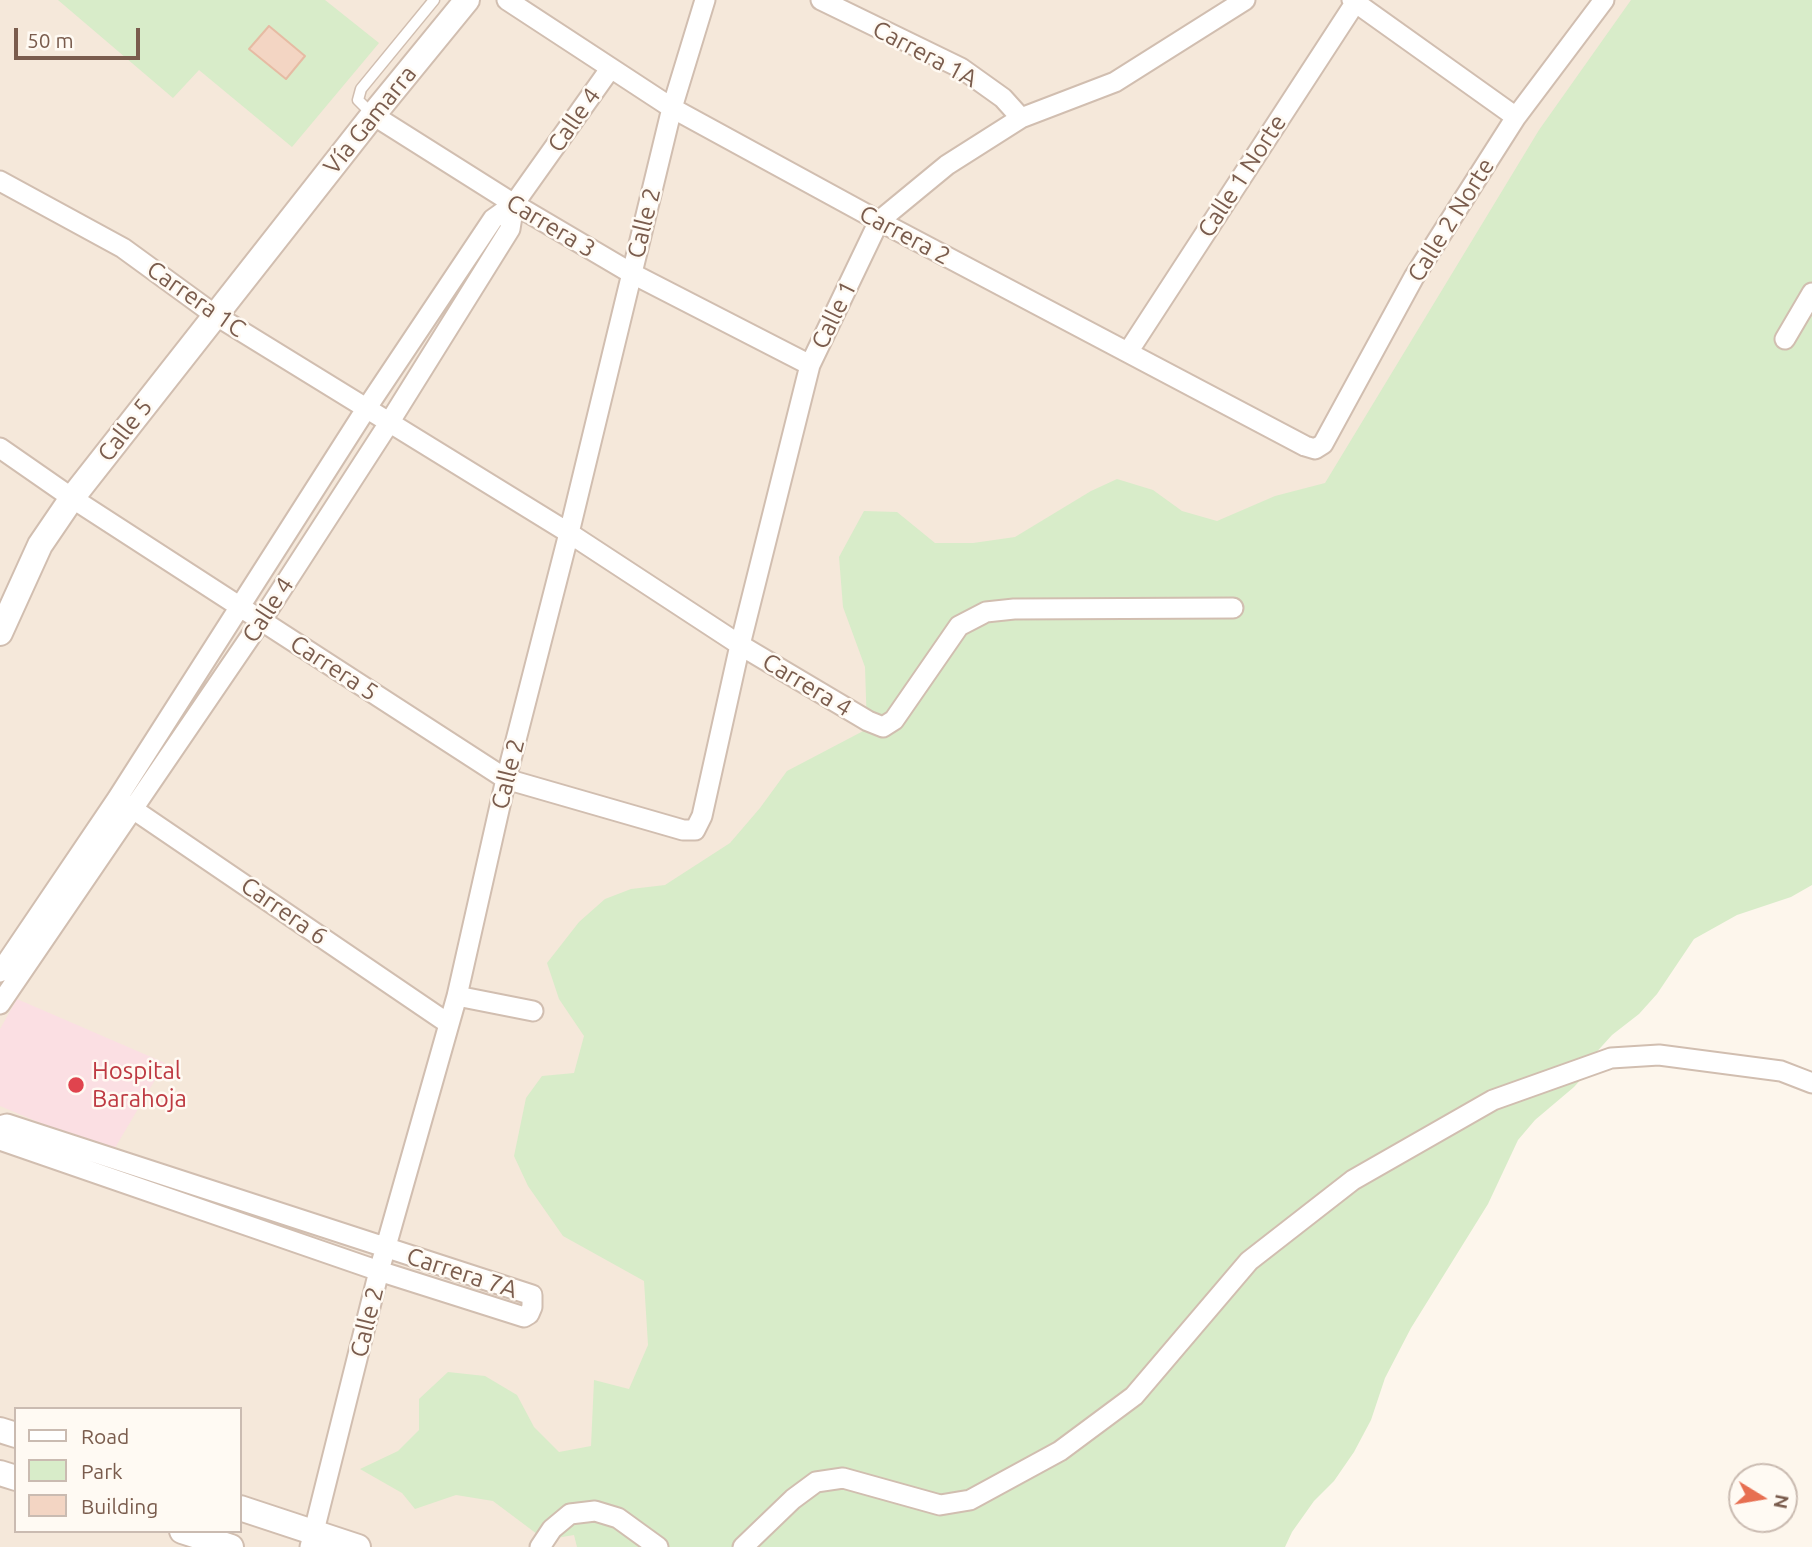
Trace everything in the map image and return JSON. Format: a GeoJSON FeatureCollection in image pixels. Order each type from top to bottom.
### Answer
{"type":"FeatureCollection","features":[{"type":"Feature","properties":{"kind":"street","name":"Vía Gamarra"},"geometry":{"type":"LineString","coordinates":[[273,241],[467,0]]}},
{"type":"Feature","properties":{"kind":"street","name":"Carrera 2"},"geometry":{"type":"LineString","coordinates":[[506,0],[672,108],[878,221],[1315,449]]}},
{"type":"Feature","properties":{"kind":"street","name":"Calle 2"},"geometry":{"type":"LineString","coordinates":[[312,1540],[379,1271],[457,996],[506,779],[672,108],[705,0]]}},
{"type":"Feature","properties":{"kind":"street","name":"Carrera 1A"},"geometry":{"type":"LineString","coordinates":[[821,0],[961,68],[1003,98],[1021,118]]}},
{"type":"Feature","properties":{"kind":"street","name":"Calle 1"},"geometry":{"type":"LineString","coordinates":[[695,830],[702,816],[740,645],[810,365],[878,221],[947,165],[1021,118],[1115,82],[1245,0]]}},
{"type":"Feature","properties":{"kind":"street","name":"Calle 2 Norte"},"geometry":{"type":"LineString","coordinates":[[1315,449],[1323,444],[1414,277],[1516,117],[1604,0]]}},
{"type":"Feature","properties":{"kind":"street"},"geometry":{"type":"LineString","coordinates":[[1355,1],[1516,117]]}},
{"type":"Feature","properties":{"kind":"street","name":"Calle 1 Norte"},"geometry":{"type":"LineString","coordinates":[[1128,352],[1355,1]]}},
{"type":"Feature","properties":{"kind":"street","name":"Calle 4"},"geometry":{"type":"LineString","coordinates":[[2,997],[126,804],[240,607],[366,409],[493,219],[514,204],[610,69]]}},
{"type":"Feature","properties":{"kind":"street","name":"Carrera 3"},"geometry":{"type":"LineString","coordinates":[[373,115],[514,204],[631,273],[810,365]]}},
{"type":"Feature","properties":{"kind":"street","name":"Carrera 1C"},"geometry":{"type":"LineString","coordinates":[[0,181],[123,248],[215,315],[389,423]]}},
{"type":"Feature","properties":{"kind":"street","name":"Calle 4"},"geometry":{"type":"LineString","coordinates":[[0,972],[261,621],[510,229],[514,204]]}},
{"type":"Feature","properties":{"kind":"street","name":"Calle 5"},"geometry":{"type":"LineString","coordinates":[[0,633],[40,545],[72,498],[273,241]]}},
{"type":"Feature","properties":{"kind":"street"},"geometry":{"type":"LineString","coordinates":[[1785,339],[1812,293]]}},
{"type":"Feature","properties":{"kind":"street","name":"Carrera 4"},"geometry":{"type":"LineString","coordinates":[[389,423],[569,533],[740,645],[868,721],[883,727],[894,720],[959,626],[986,612],[1014,609],[1233,608]]}},
{"type":"Feature","properties":{"kind":"street","name":"Carrera 5"},"geometry":{"type":"LineString","coordinates":[[0,448],[72,498],[506,779],[683,830],[695,830]]}},
{"type":"Feature","properties":{"kind":"street","name":"Carrera 6"},"geometry":{"type":"LineString","coordinates":[[126,804],[449,1024]]}},
{"type":"Feature","properties":{"kind":"street"},"geometry":{"type":"LineString","coordinates":[[457,996],[533,1011]]}},
{"type":"Feature","properties":{"kind":"street"},"geometry":{"type":"LineString","coordinates":[[743,1547],[793,1499],[816,1482],[843,1479],[940,1505],[970,1500],[1060,1451],[1134,1396],[1249,1261],[1353,1180],[1493,1100],[1611,1058],[1659,1055],[1781,1071],[1812,1083]]}},
{"type":"Feature","properties":{"kind":"street","name":"Carrera 7A"},"geometry":{"type":"LineString","coordinates":[[0,1126],[7,1124],[532,1295],[532,1307],[524,1317],[379,1271],[3,1141],[0,1137]]}},
{"type":"Feature","properties":{"kind":"street"},"geometry":{"type":"LineString","coordinates":[[242,1509],[312,1540],[358,1547]]}},
{"type":"Feature","properties":{"kind":"street"},"geometry":{"type":"LineString","coordinates":[[540,1547],[552,1529],[570,1514],[595,1511],[618,1518],[658,1547]]}},
{"type":"Feature","properties":{"kind":"street"},"geometry":{"type":"LineString","coordinates":[[188,1533],[231,1547]]}},
{"type":"Feature","properties":{"kind":"lane"},"geometry":{"type":"LineString","coordinates":[[373,115],[358,100],[361,89],[434,0]]}},
{"type":"Feature","properties":{"kind":"shaded area"},"geometry":{"type":"Polygon","coordinates":[[[0,0],[1812,0],[749,1547],[0,1547],[0,0]]]}},
{"type":"Feature","properties":{"kind":"shaded area","name":"Hospital Barahoja"},"geometry":{"type":"Polygon","coordinates":[[[17,999],[165,1063],[112,1153],[0,1106],[0,1029],[17,999]]]}},
{"type":"Feature","properties":{"kind":"green space"},"geometry":{"type":"Polygon","coordinates":[[[58,0],[325,0],[379,43],[292,147],[199,70],[173,98],[58,0]]]}},
{"type":"Feature","properties":{"kind":"green space"},"geometry":{"type":"Polygon","coordinates":[[[1631,0],[1812,0],[1812,885],[1791,897],[1737,915],[1694,939],[1657,994],[1639,1014],[1612,1035],[1593,1056],[1586,1074],[1535,1120],[1518,1140],[1488,1204],[1411,1328],[1385,1378],[1371,1420],[1354,1452],[1334,1481],[1314,1501],[1285,1547],[577,1547],[574,1535],[545,1540],[493,1501],[456,1495],[415,1509],[402,1493],[360,1469],[398,1451],[419,1430],[419,1399],[448,1372],[485,1376],[517,1395],[534,1427],[559,1452],[591,1446],[594,1380],[629,1389],[648,1345],[644,1281],[563,1236],[528,1186],[514,1156],[526,1098],[542,1076],[574,1073],[584,1036],[559,999],[547,963],[579,922],[605,899],[631,889],[665,885],[730,843],[787,771],[867,729],[865,667],[843,607],[839,557],[864,511],[897,512],[935,543],[973,543],[1015,537],[1091,491],[1117,479],[1153,490],[1182,511],[1217,521],[1275,496],[1325,483],[1539,130],[1631,0]]]}},
{"type":"Feature","properties":{"kind":"building"},"geometry":{"type":"Polygon","coordinates":[[[269,26],[305,56],[286,79],[249,49],[269,26]]]}},
{"type":"Feature","properties":{"kind":"place","name":"Hospital Barahoja"},"geometry":{"type":"Point","coordinates":[76,1085]}}]}
